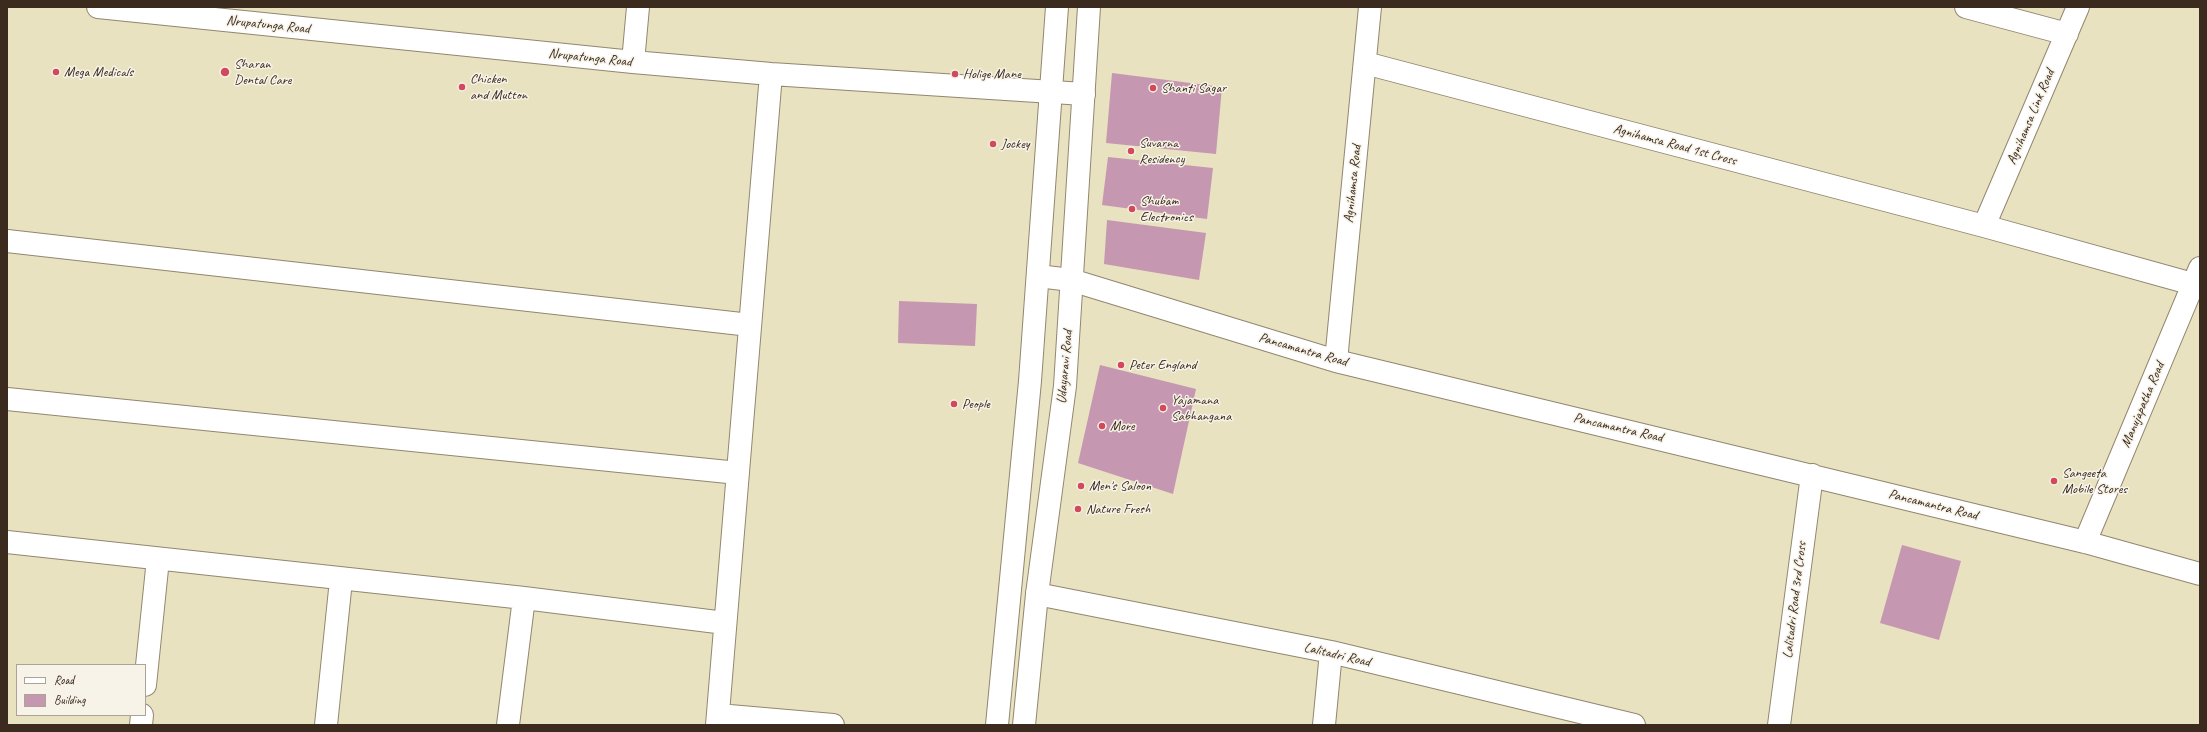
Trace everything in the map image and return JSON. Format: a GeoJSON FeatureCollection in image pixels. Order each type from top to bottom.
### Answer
{"type":"FeatureCollection","features":[{"type":"Feature","properties":{"kind":"street","name":"Nrupatunga Road"},"geometry":{"type":"LineString","coordinates":[[98,7],[633,62],[771,74],[1084,94]]}},
{"type":"Feature","properties":{"kind":"street"},"geometry":{"type":"LineString","coordinates":[[633,62],[638,7]]}},
{"type":"Feature","properties":{"kind":"street"},"geometry":{"type":"LineString","coordinates":[[997,725],[1030,382],[1057,7]]}},
{"type":"Feature","properties":{"kind":"street","name":"Udayaravi Road"},"geometry":{"type":"LineString","coordinates":[[1024,725],[1037,594],[1065,386],[1089,7]]}},
{"type":"Feature","properties":{"kind":"street","name":"Agnihamsa Road"},"geometry":{"type":"LineString","coordinates":[[1336,361],[1370,7]]}},
{"type":"Feature","properties":{"kind":"street"},"geometry":{"type":"LineString","coordinates":[[1966,7],[2067,34]]}},
{"type":"Feature","properties":{"kind":"street","name":"Agnihamsa Link Road"},"geometry":{"type":"LineString","coordinates":[[1984,226],[2078,7]]}},
{"type":"Feature","properties":{"kind":"street","name":"Agnihamsa Road 1st Cross"},"geometry":{"type":"LineString","coordinates":[[1365,63],[1984,226],[2198,279]]}},
{"type":"Feature","properties":{"kind":"street"},"geometry":{"type":"LineString","coordinates":[[771,74],[718,720],[833,725]]}},
{"type":"Feature","properties":{"kind":"street"},"geometry":{"type":"LineString","coordinates":[[7,241],[750,325]]}},
{"type":"Feature","properties":{"kind":"street","name":"Pancamantra Road"},"geometry":{"type":"LineString","coordinates":[[1038,276],[1071,280],[1336,361],[2085,542],[2200,574]]}},
{"type":"Feature","properties":{"kind":"street","name":"Manujapatha Road"},"geometry":{"type":"LineString","coordinates":[[2085,542],[2198,279]]}},
{"type":"Feature","properties":{"kind":"street"},"geometry":{"type":"LineString","coordinates":[[7,399],[738,473]]}},
{"type":"Feature","properties":{"kind":"street","name":"Lalitadri Road 3rd Cross"},"geometry":{"type":"LineString","coordinates":[[1779,725],[1812,475]]}},
{"type":"Feature","properties":{"kind":"street"},"geometry":{"type":"LineString","coordinates":[[7,542],[341,580],[524,598],[726,623]]}},
{"type":"Feature","properties":{"kind":"street"},"geometry":{"type":"LineString","coordinates":[[146,675],[158,559]]}},
{"type":"Feature","properties":{"kind":"street"},"geometry":{"type":"LineString","coordinates":[[326,725],[341,580]]}},
{"type":"Feature","properties":{"kind":"street","name":"Lalitadri Road"},"geometry":{"type":"LineString","coordinates":[[1037,594],[1331,652],[1561,716],[1634,725]]}},
{"type":"Feature","properties":{"kind":"street"},"geometry":{"type":"LineString","coordinates":[[508,725],[524,598]]}},
{"type":"Feature","properties":{"kind":"street"},"geometry":{"type":"LineString","coordinates":[[1324,725],[1331,652]]}},
{"type":"Feature","properties":{"kind":"building"},"geometry":{"type":"Polygon","coordinates":[[[1112,73],[1222,87],[1216,154],[1106,143],[1112,73]]]}},
{"type":"Feature","properties":{"kind":"building"},"geometry":{"type":"Polygon","coordinates":[[[1108,157],[1213,168],[1207,219],[1102,205],[1108,157]]]}},
{"type":"Feature","properties":{"kind":"building"},"geometry":{"type":"Polygon","coordinates":[[[1107,220],[1206,233],[1199,280],[1104,264],[1107,220]]]}},
{"type":"Feature","properties":{"kind":"building"},"geometry":{"type":"Polygon","coordinates":[[[899,301],[977,304],[975,346],[898,343],[899,301]]]}},
{"type":"Feature","properties":{"kind":"building"},"geometry":{"type":"Polygon","coordinates":[[[1100,365],[1196,389],[1173,494],[1078,463],[1100,365]]]}},
{"type":"Feature","properties":{"kind":"building"},"geometry":{"type":"Polygon","coordinates":[[[1902,545],[1961,561],[1939,640],[1880,623],[1902,545]]]}},
{"type":"Feature","properties":{"kind":"place","name":"Mega Medicals"},"geometry":{"type":"Point","coordinates":[56,72]}},
{"type":"Feature","properties":{"kind":"place","name":"Sharan Dental Care"},"geometry":{"type":"Point","coordinates":[225,72]}},
{"type":"Feature","properties":{"kind":"place","name":"Holige Mane"},"geometry":{"type":"Point","coordinates":[955,74]}},
{"type":"Feature","properties":{"kind":"place","name":"Chicken and Mutton"},"geometry":{"type":"Point","coordinates":[462,87]}},
{"type":"Feature","properties":{"kind":"place","name":"Shanti Sagar"},"geometry":{"type":"Point","coordinates":[1153,88]}},
{"type":"Feature","properties":{"kind":"place","name":"Jockey"},"geometry":{"type":"Point","coordinates":[993,144]}},
{"type":"Feature","properties":{"kind":"place","name":"Suvarna Residency"},"geometry":{"type":"Point","coordinates":[1131,151]}},
{"type":"Feature","properties":{"kind":"place","name":"Shubam Electronics"},"geometry":{"type":"Point","coordinates":[1132,209]}},
{"type":"Feature","properties":{"kind":"place","name":"Peter England"},"geometry":{"type":"Point","coordinates":[1121,365]}},
{"type":"Feature","properties":{"kind":"place","name":"People"},"geometry":{"type":"Point","coordinates":[954,404]}},
{"type":"Feature","properties":{"kind":"place","name":"Yajamana Sabhangana"},"geometry":{"type":"Point","coordinates":[1163,408]}},
{"type":"Feature","properties":{"kind":"place","name":"More"},"geometry":{"type":"Point","coordinates":[1102,426]}},
{"type":"Feature","properties":{"kind":"place","name":"Sangeeta Mobile Stores"},"geometry":{"type":"Point","coordinates":[2054,481]}},
{"type":"Feature","properties":{"kind":"place","name":"Men's Saloon"},"geometry":{"type":"Point","coordinates":[1081,486]}},
{"type":"Feature","properties":{"kind":"place","name":"Nature Fresh"},"geometry":{"type":"Point","coordinates":[1078,509]}}]}
